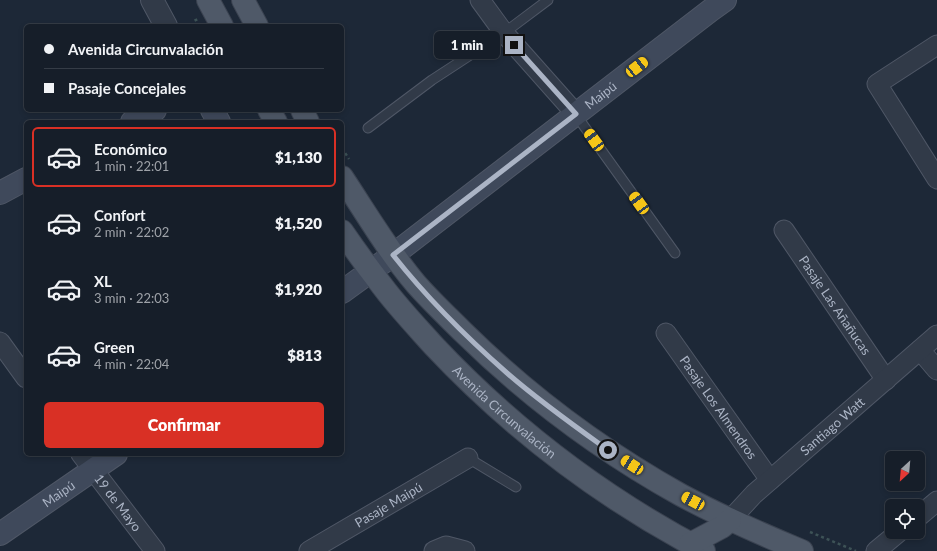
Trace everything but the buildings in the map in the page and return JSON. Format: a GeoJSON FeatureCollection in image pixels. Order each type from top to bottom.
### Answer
{"type":"FeatureCollection","features":[{"type":"Feature","properties":{"kind":"main road"},"geometry":{"type":"LineString","coordinates":[[208,0],[221,24]]}},
{"type":"Feature","properties":{"kind":"main road","name":"Maipú"},"geometry":{"type":"LineString","coordinates":[[344,291],[393,255],[725,0]]}},
{"type":"Feature","properties":{"kind":"main road"},"geometry":{"type":"LineString","coordinates":[[245,1],[256,24]]}},
{"type":"Feature","properties":{"kind":"main road"},"geometry":{"type":"LineString","coordinates":[[136,120],[151,112]]}},
{"type":"Feature","properties":{"kind":"main road"},"geometry":{"type":"LineString","coordinates":[[346,168],[393,255],[417,284],[451,320],[502,368],[540,400],[608,450],[680,494],[730,520],[770,538],[805,541]]}},
{"type":"Feature","properties":{"kind":"main road"},"geometry":{"type":"LineString","coordinates":[[0,192],[24,180]]}},
{"type":"Feature","properties":{"kind":"main road","name":"Avenida Circunvalación"},"geometry":{"type":"LineString","coordinates":[[344,234],[383,288],[415,326],[485,397],[523,430],[602,490],[646,518],[697,547]]}},
{"type":"Feature","properties":{"kind":"main road","name":"Maipú"},"geometry":{"type":"LineString","coordinates":[[0,534],[87,462],[109,456]]}},
{"type":"Feature","properties":{"kind":"main road"},"geometry":{"type":"LineString","coordinates":[[697,547],[704,536],[715,532],[730,520]]}},
{"type":"Feature","properties":{"kind":"street"},"geometry":{"type":"LineString","coordinates":[[152,0],[165,24]]}},
{"type":"Feature","properties":{"kind":"street"},"geometry":{"type":"LineString","coordinates":[[480,0],[504,33],[576,114]]}},
{"type":"Feature","properties":{"kind":"street"},"geometry":{"type":"LineString","coordinates":[[937,45],[877,84],[937,179]]}},
{"type":"Feature","properties":{"kind":"street","name":"Pasaje Las Añañucas"},"geometry":{"type":"LineString","coordinates":[[784,230],[886,380]]}},
{"type":"Feature","properties":{"kind":"street","name":"Pasaje Los Almendros"},"geometry":{"type":"LineString","coordinates":[[666,333],[770,480]]}},
{"type":"Feature","properties":{"kind":"street","name":"Santiago Watt"},"geometry":{"type":"LineString","coordinates":[[730,520],[754,494],[937,335]]}},
{"type":"Feature","properties":{"kind":"street"},"geometry":{"type":"LineString","coordinates":[[0,342],[24,375]]}},
{"type":"Feature","properties":{"kind":"street"},"geometry":{"type":"LineString","coordinates":[[920,350],[937,370]]}},
{"type":"Feature","properties":{"kind":"street","name":"Pasaje Maipú"},"geometry":{"type":"LineString","coordinates":[[309,551],[468,458]]}},
{"type":"Feature","properties":{"kind":"street","name":"19 de Mayo"},"geometry":{"type":"LineString","coordinates":[[87,462],[155,551]]}},
{"type":"Feature","properties":{"kind":"street"},"geometry":{"type":"LineString","coordinates":[[925,511],[937,501]]}},
{"type":"Feature","properties":{"kind":"street"},"geometry":{"type":"LineString","coordinates":[[876,551],[891,539]]}},
{"type":"Feature","properties":{"kind":"street"},"geometry":{"type":"LineString","coordinates":[[434,551],[446,546],[466,551]]}},
{"type":"Feature","properties":{"kind":"lane"},"geometry":{"type":"LineString","coordinates":[[368,128],[432,80],[504,33],[548,0]]}},
{"type":"Feature","properties":{"kind":"lane"},"geometry":{"type":"LineString","coordinates":[[576,114],[675,253]]}},
{"type":"Feature","properties":{"kind":"lane"},"geometry":{"type":"LineString","coordinates":[[468,458],[516,488]]}},
{"type":"Feature","properties":{"kind":"path"},"geometry":{"type":"LineString","coordinates":[[344,158],[346,168]]}},
{"type":"Feature","properties":{"kind":"path"},"geometry":{"type":"LineString","coordinates":[[805,541],[856,551]]}},
{"type":"Feature","properties":{"kind":"route"},"geometry":{"type":"LineString","coordinates":[[514,45],[576,114],[393,255],[426,294],[476,345],[540,400],[608,450]]}}]}
